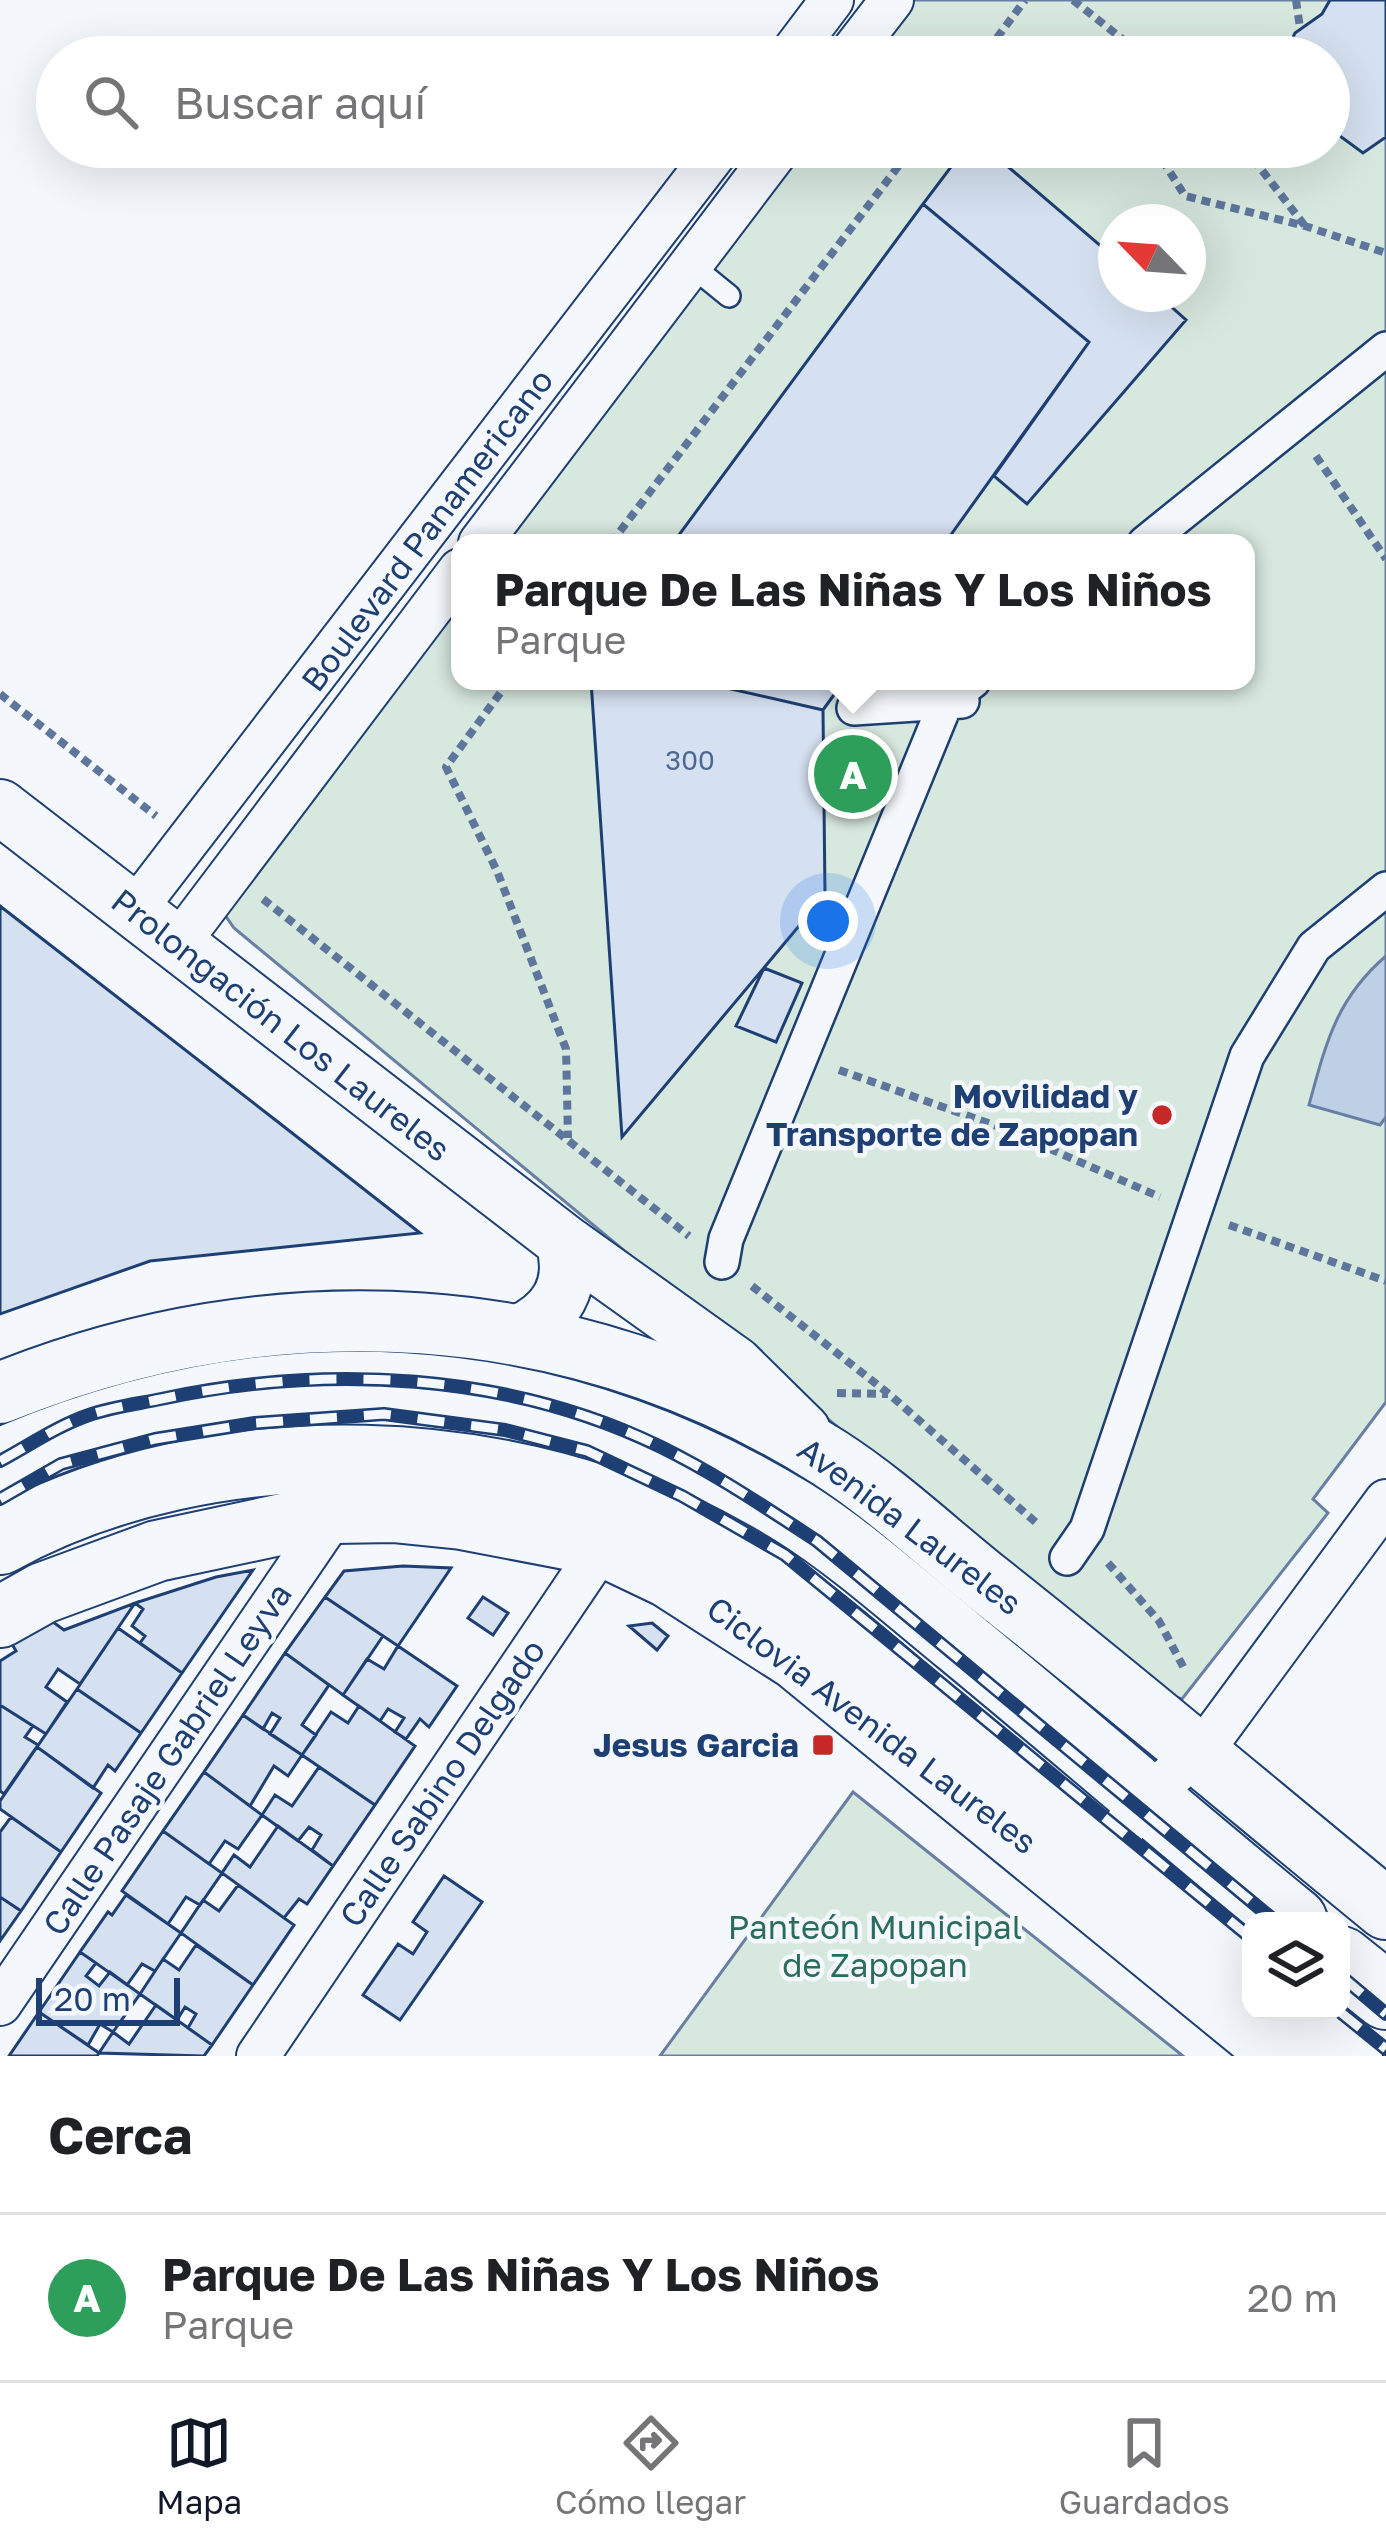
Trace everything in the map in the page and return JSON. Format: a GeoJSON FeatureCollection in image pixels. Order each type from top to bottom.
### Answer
{"type":"FeatureCollection","features":[{"type":"Feature","properties":{"kind":"main road","name":"Avenida Laureles"},"geometry":{"type":"LineString","coordinates":[[0,1393],[100,1356],[211,1332],[370,1318],[514,1334],[589,1351],[704,1392],[831,1459],[1167,1785],[1286,1912]]}},
{"type":"Feature","properties":{"kind":"main road","name":"Avenida Laureles"},"geometry":{"type":"LineString","coordinates":[[0,1462],[118,1418],[202,1398],[297,1388],[369,1383],[430,1386],[498,1395],[571,1413],[679,1451],[796,1514],[1167,1785],[1386,1910]]}},
{"type":"Feature","properties":{"kind":"main road"},"geometry":{"type":"LineString","coordinates":[[0,1541],[79,1506],[140,1486],[199,1472],[338,1457],[408,1460],[540,1483],[615,1528]]}},
{"type":"Feature","properties":{"kind":"main road"},"geometry":{"type":"LineString","coordinates":[[0,1617],[43,1593],[158,1551],[335,1514],[393,1512],[692,1537],[777,1586],[1098,1870],[1284,2056]]}},
{"type":"Feature","properties":{"kind":"main road"},"geometry":{"type":"LineString","coordinates":[[1098,1870],[1242,1970]]}},
{"type":"Feature","properties":{"kind":"main road"},"geometry":{"type":"LineString","coordinates":[[1350,1967],[1386,1996]]}},
{"type":"Feature","properties":{"kind":"main road"},"geometry":{"type":"LineString","coordinates":[[1278,2020],[1284,2056]]}},
{"type":"Feature","properties":{"kind":"main road"},"geometry":{"type":"LineString","coordinates":[[1304,2020],[1348,2056]]}},
{"type":"Feature","properties":{"kind":"street"},"geometry":{"type":"LineString","coordinates":[[864,36],[892,0]]}},
{"type":"Feature","properties":{"kind":"street"},"geometry":{"type":"LineString","coordinates":[[804,36],[828,1]]}},
{"type":"Feature","properties":{"kind":"street","name":"Boulevard Panamericano"},"geometry":{"type":"LineString","coordinates":[[133,912],[704,168]]}},
{"type":"Feature","properties":{"kind":"street","name":"Boulevard Panamericano"},"geometry":{"type":"LineString","coordinates":[[488,534],[764,168]]}},
{"type":"Feature","properties":{"kind":"street"},"geometry":{"type":"LineString","coordinates":[[1156,534],[1386,349]]}},
{"type":"Feature","properties":{"kind":"street","name":"Boulevard Panamericano"},"geometry":{"type":"LineString","coordinates":[[177,945],[451,582]]}},
{"type":"Feature","properties":{"kind":"street"},"geometry":{"type":"LineString","coordinates":[[854,708],[967,694]]}},
{"type":"Feature","properties":{"kind":"street"},"geometry":{"type":"LineString","coordinates":[[722,1262],[726,1239],[800,1056],[967,694]]}},
{"type":"Feature","properties":{"kind":"street","name":"Prolongación Los Laureles"},"geometry":{"type":"LineString","coordinates":[[0,808],[563,1241],[735,1364],[831,1459]]}},
{"type":"Feature","properties":{"kind":"street"},"geometry":{"type":"LineString","coordinates":[[1074,1548],[1087,1529],[1247,1055],[1314,947],[1386,889]]}},
{"type":"Feature","properties":{"kind":"street"},"geometry":{"type":"LineString","coordinates":[[514,1334],[545,1319],[556,1306],[568,1274],[563,1241]]}},
{"type":"Feature","properties":{"kind":"street"},"geometry":{"type":"LineString","coordinates":[[1098,1870],[1210,1740],[1386,1501]]}},
{"type":"Feature","properties":{"kind":"street","name":"Calle Pasaje Gabriel Leyva"},"geometry":{"type":"LineString","coordinates":[[0,2004],[335,1514]]}},
{"type":"Feature","properties":{"kind":"street","name":"Calle Sabino Delgado"},"geometry":{"type":"LineString","coordinates":[[257,2056],[615,1528]]}},
{"type":"Feature","properties":{"kind":"lane"},"geometry":{"type":"LineString","coordinates":[[691,265],[729,296]]}},
{"type":"Feature","properties":{"kind":"path"},"geometry":{"type":"LineString","coordinates":[[998,36],[1025,0]]}},
{"type":"Feature","properties":{"kind":"path"},"geometry":{"type":"LineString","coordinates":[[1073,0],[1118,36]]}},
{"type":"Feature","properties":{"kind":"path"},"geometry":{"type":"LineString","coordinates":[[1296,0],[1300,28]]}},
{"type":"Feature","properties":{"kind":"path"},"geometry":{"type":"LineString","coordinates":[[618,534],[897,168]]}},
{"type":"Feature","properties":{"kind":"path"},"geometry":{"type":"LineString","coordinates":[[1167,168],[1185,196],[1304,226],[1386,253]]}},
{"type":"Feature","properties":{"kind":"path"},"geometry":{"type":"LineString","coordinates":[[1260,168],[1304,226]]}},
{"type":"Feature","properties":{"kind":"path"},"geometry":{"type":"LineString","coordinates":[[1294,424],[1386,559]]}},
{"type":"Feature","properties":{"kind":"path"},"geometry":{"type":"LineString","coordinates":[[502,690],[446,766],[497,871],[566,1049],[568,1140]]}},
{"type":"Feature","properties":{"kind":"path"},"geometry":{"type":"LineString","coordinates":[[0,694],[188,841]]}},
{"type":"Feature","properties":{"kind":"path"},"geometry":{"type":"LineString","coordinates":[[230,874],[889,1394],[1030,1515],[1074,1548],[1119,1573],[1159,1621],[1191,1679]]}},
{"type":"Feature","properties":{"kind":"path"},"geometry":{"type":"LineString","coordinates":[[800,1056],[1002,1128],[1195,1213],[1386,1281]]}},
{"type":"Feature","properties":{"kind":"green space"},"geometry":{"type":"Polygon","coordinates":[[[904,0],[1386,0],[1386,1402],[1313,1499],[1328,1513],[1182,1699],[1157,1691],[234,928],[225,915],[451,601],[451,690],[1255,690],[1255,534],[502,534],[777,168],[1350,168],[1350,36],[877,36],[904,0]]]}},
{"type":"Feature","properties":{"kind":"green space","name":"Panteón Municipal de Zapopan"},"geometry":{"type":"Polygon","coordinates":[[[853,1792],[1183,2056],[660,2056],[853,1792]]]}},
{"type":"Feature","properties":{"kind":"water"},"geometry":{"type":"Polygon","coordinates":[[[1386,956],[1386,1117],[1380,1125],[1309,1105],[1344,1006],[1386,956]]]}},
{"type":"Feature","properties":{"kind":"building"},"geometry":{"type":"Polygon","coordinates":[[[1330,0],[1386,0],[1386,137],[1363,153],[1350,143],[1350,36],[1294,36],[1322,14],[1330,0]]]}},
{"type":"Feature","properties":{"kind":"building"},"geometry":{"type":"Polygon","coordinates":[[[950,168],[1010,168],[1098,244],[1098,312],[1177,312],[1186,320],[1027,504],[994,476],[1089,342],[923,204],[950,168]]]}},
{"type":"Feature","properties":{"kind":"building"},"geometry":{"type":"Polygon","coordinates":[[[923,204],[1089,342],[951,534],[680,534],[923,204]]]}},
{"type":"Feature","properties":{"kind":"building"},"geometry":{"type":"Polygon","coordinates":[[[592,690],[735,690],[823,710],[825,895],[622,1137],[592,690]]]}},
{"type":"Feature","properties":{"kind":"building"},"geometry":{"type":"Polygon","coordinates":[[[735,690],[837,690],[823,710],[735,690]]]}},
{"type":"Feature","properties":{"kind":"building"},"geometry":{"type":"Polygon","coordinates":[[[0,906],[420,1233],[150,1261],[0,1314],[0,906]]]}},
{"type":"Feature","properties":{"kind":"building"},"geometry":{"type":"Polygon","coordinates":[[[764,968],[802,983],[776,1042],[736,1026],[764,968]]]}},
{"type":"Feature","properties":{"kind":"building"},"geometry":{"type":"Polygon","coordinates":[[[451,1568],[398,1646],[325,1597],[344,1571],[451,1568]]]}},
{"type":"Feature","properties":{"kind":"building"},"geometry":{"type":"Polygon","coordinates":[[[253,1570],[182,1673],[140,1643],[145,1636],[132,1626],[143,1609],[135,1603],[253,1570]]]}},
{"type":"Feature","properties":{"kind":"building"},"geometry":{"type":"Polygon","coordinates":[[[325,1597],[383,1636],[343,1695],[285,1653],[325,1597]]]}},
{"type":"Feature","properties":{"kind":"building"},"geometry":{"type":"Polygon","coordinates":[[[483,1597],[508,1613],[493,1635],[468,1618],[483,1597]]]}},
{"type":"Feature","properties":{"kind":"building"},"geometry":{"type":"Polygon","coordinates":[[[135,1603],[80,1684],[58,1669],[46,1687],[67,1702],[46,1734],[0,1705],[0,1661],[16,1651],[12,1644],[49,1619],[64,1630],[135,1603]]]}},
{"type":"Feature","properties":{"kind":"building"},"geometry":{"type":"Polygon","coordinates":[[[652,1623],[668,1636],[657,1650],[629,1626],[652,1623]]]}},
{"type":"Feature","properties":{"kind":"building"},"geometry":{"type":"Polygon","coordinates":[[[118,1628],[182,1673],[141,1733],[77,1689],[118,1628]]]}},
{"type":"Feature","properties":{"kind":"building"},"geometry":{"type":"Polygon","coordinates":[[[398,1646],[457,1686],[429,1727],[420,1719],[406,1739],[395,1732],[404,1718],[388,1709],[380,1721],[343,1695],[367,1659],[384,1669],[398,1646]]]}},
{"type":"Feature","properties":{"kind":"building"},"geometry":{"type":"Polygon","coordinates":[[[285,1653],[329,1685],[302,1725],[316,1735],[302,1755],[270,1734],[280,1718],[272,1713],[263,1729],[243,1715],[285,1653]]]}},
{"type":"Feature","properties":{"kind":"building"},"geometry":{"type":"Polygon","coordinates":[[[77,1689],[141,1733],[115,1771],[108,1765],[93,1788],[37,1747],[77,1689]]]}},
{"type":"Feature","properties":{"kind":"building"},"geometry":{"type":"Polygon","coordinates":[[[0,1705],[33,1726],[25,1737],[38,1745],[4,1794],[0,1791],[0,1705]]]}},
{"type":"Feature","properties":{"kind":"building"},"geometry":{"type":"Polygon","coordinates":[[[359,1706],[415,1746],[375,1805],[302,1755],[331,1712],[348,1723],[359,1706]]]}},
{"type":"Feature","properties":{"kind":"building"},"geometry":{"type":"Polygon","coordinates":[[[243,1715],[302,1755],[288,1776],[274,1766],[250,1806],[204,1772],[243,1715]]]}},
{"type":"Feature","properties":{"kind":"building"},"geometry":{"type":"Polygon","coordinates":[[[37,1747],[101,1793],[61,1852],[0,1809],[0,1801],[37,1747]]]}},
{"type":"Feature","properties":{"kind":"building"},"geometry":{"type":"Polygon","coordinates":[[[319,1767],[375,1805],[333,1866],[312,1850],[321,1835],[309,1827],[298,1841],[262,1815],[275,1795],[292,1806],[319,1767]]]}},
{"type":"Feature","properties":{"kind":"building"},"geometry":{"type":"Polygon","coordinates":[[[204,1772],[262,1815],[238,1849],[225,1841],[209,1864],[163,1831],[204,1772]]]}},
{"type":"Feature","properties":{"kind":"building"},"geometry":{"type":"Polygon","coordinates":[[[11,1817],[61,1852],[21,1911],[0,1897],[0,1832],[11,1817]]]}},
{"type":"Feature","properties":{"kind":"building"},"geometry":{"type":"Polygon","coordinates":[[[278,1826],[333,1866],[307,1904],[299,1899],[284,1918],[222,1873],[234,1855],[250,1867],[278,1826]]]}},
{"type":"Feature","properties":{"kind":"building"},"geometry":{"type":"Polygon","coordinates":[[[163,1831],[222,1873],[200,1905],[186,1897],[168,1924],[122,1891],[163,1831]]]}},
{"type":"Feature","properties":{"kind":"building"},"geometry":{"type":"Polygon","coordinates":[[[444,1876],[482,1902],[400,2020],[363,1995],[398,1944],[413,1954],[427,1932],[413,1922],[444,1876]]]}},
{"type":"Feature","properties":{"kind":"building"},"geometry":{"type":"Polygon","coordinates":[[[238,1885],[294,1925],[253,1985],[181,1933],[203,1900],[219,1911],[238,1885]]]}},
{"type":"Feature","properties":{"kind":"building"},"geometry":{"type":"Polygon","coordinates":[[[126,1895],[181,1933],[155,1971],[142,1964],[127,1985],[80,1952],[126,1895]]]}},
{"type":"Feature","properties":{"kind":"building"},"geometry":{"type":"Polygon","coordinates":[[[0,1897],[21,1911],[0,1941],[0,1897]]]}},
{"type":"Feature","properties":{"kind":"building"},"geometry":{"type":"Polygon","coordinates":[[[196,1945],[253,1985],[212,2045],[188,2028],[196,2014],[185,2007],[177,2020],[140,1994],[163,1959],[179,1970],[196,1945]]]}},
{"type":"Feature","properties":{"kind":"building"},"geometry":{"type":"Polygon","coordinates":[[[80,1952],[96,1963],[86,1976],[99,1986],[110,1972],[140,1994],[113,2032],[100,2024],[88,2045],[39,2012],[80,1952]]]}},
{"type":"Feature","properties":{"kind":"building"},"geometry":{"type":"Polygon","coordinates":[[[156,2005],[212,2045],[204,2056],[99,2053],[113,2032],[129,2044],[156,2005]]]}},
{"type":"Feature","properties":{"kind":"building"},"geometry":{"type":"Polygon","coordinates":[[[39,2012],[99,2053],[97,2056],[9,2056],[39,2012]]]}},
{"type":"Feature","properties":{"kind":"railway"},"geometry":{"type":"LineString","coordinates":[[0,1461],[98,1412],[287,1381],[351,1379],[479,1390],[602,1422],[701,1468],[817,1541],[1264,1912]]}},
{"type":"Feature","properties":{"kind":"railway"},"geometry":{"type":"LineString","coordinates":[[0,1499],[61,1464],[155,1439],[255,1423],[384,1414],[505,1430],[587,1451],[682,1496],[785,1555],[1242,1931]]}},
{"type":"Feature","properties":{"kind":"railway"},"geometry":{"type":"LineString","coordinates":[[1350,1984],[1386,2014]]}},
{"type":"Feature","properties":{"kind":"railway"},"geometry":{"type":"LineString","coordinates":[[1350,2020],[1386,2049]]}},
{"type":"Feature","properties":{"kind":"place","name":"Parque De Las Niñas Y Los Niños"},"geometry":{"type":"Point","coordinates":[853,774]}},
{"type":"Feature","properties":{"kind":"place","name":"Movilidad y Transporte de Zapopan"},"geometry":{"type":"Point","coordinates":[1162,1115]}},
{"type":"Feature","properties":{"kind":"place","name":"Jesus Garcia"},"geometry":{"type":"Point","coordinates":[823,1745]}}]}
